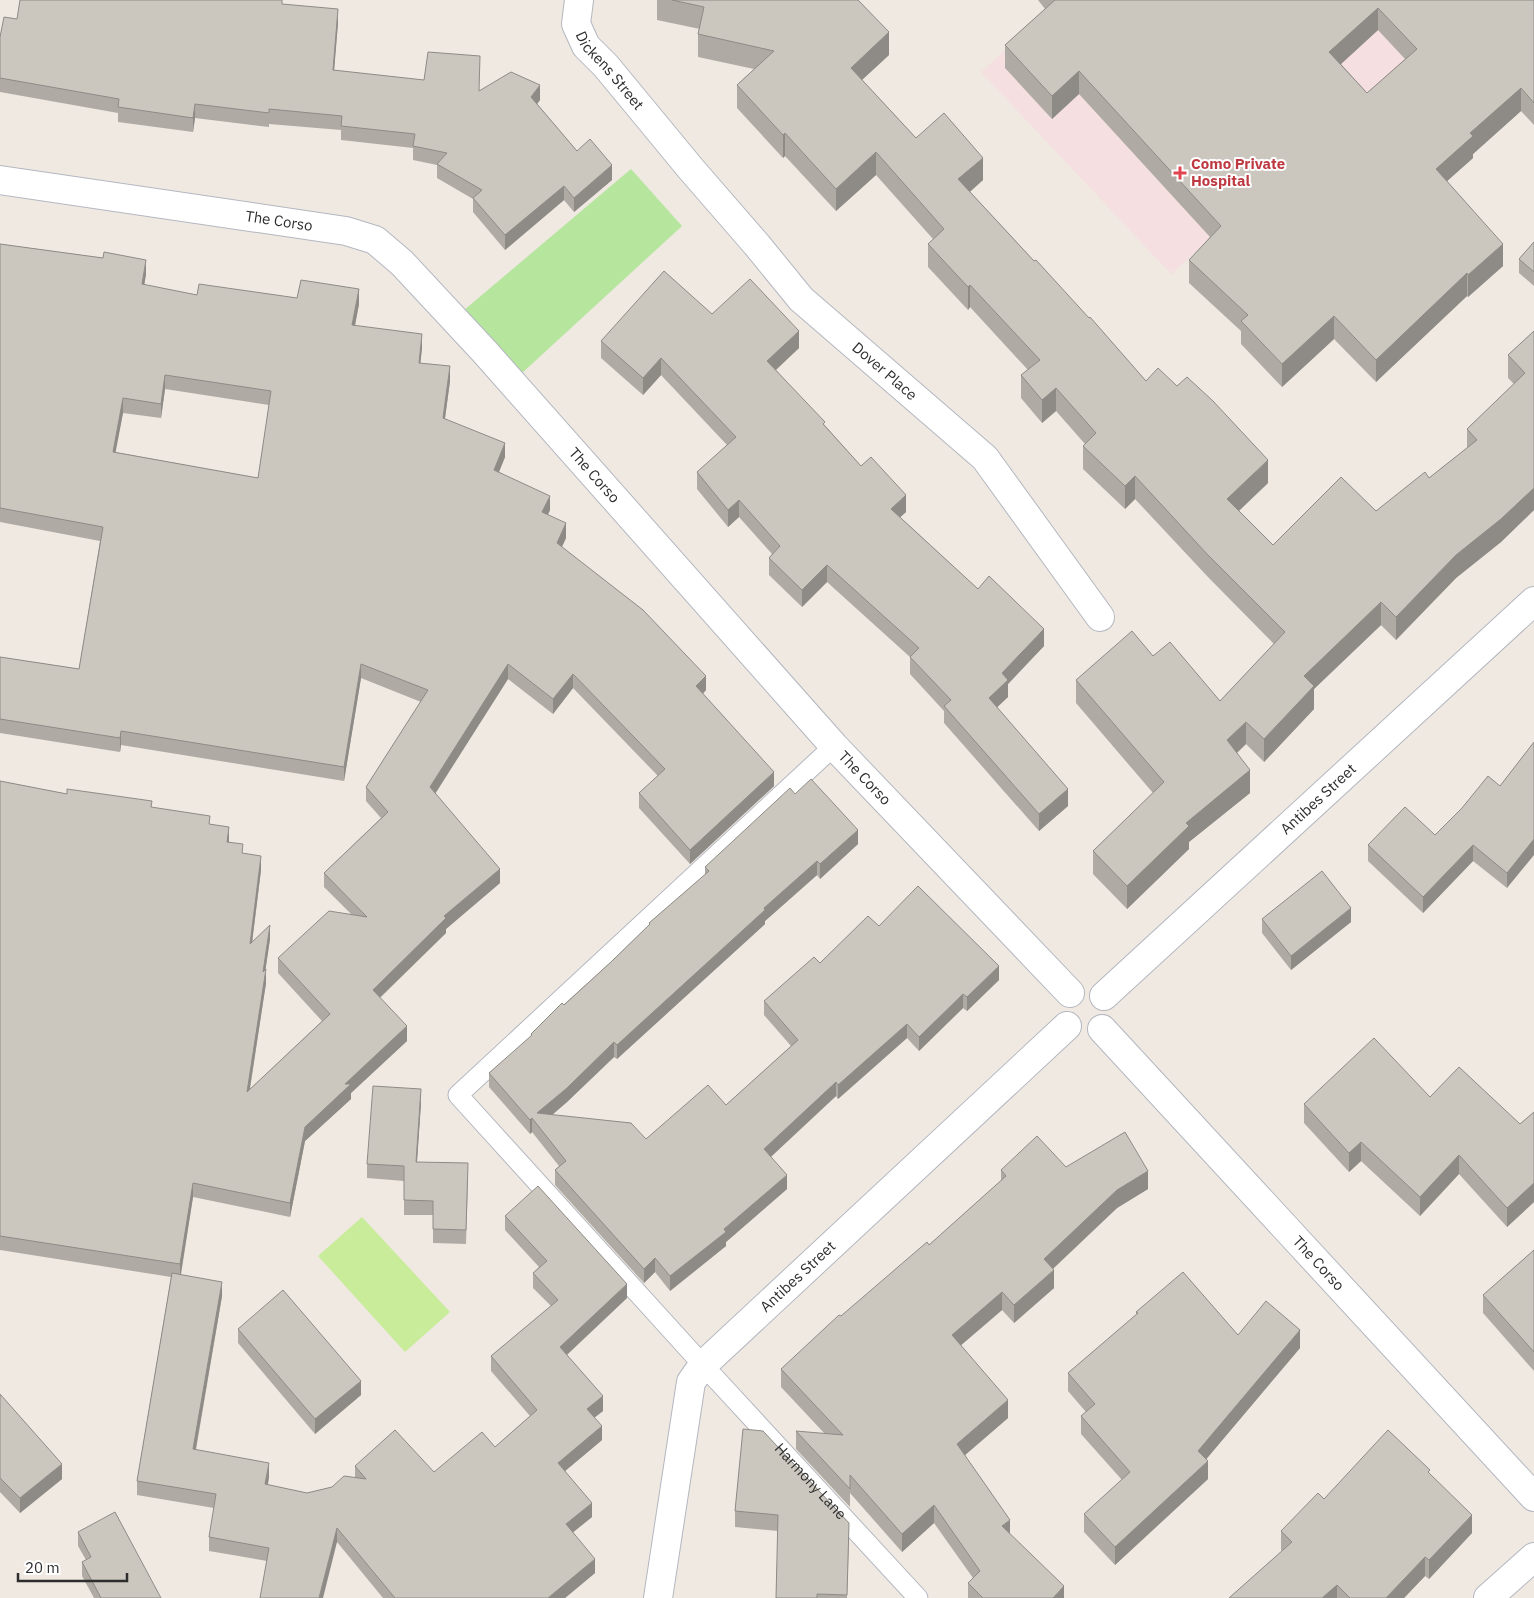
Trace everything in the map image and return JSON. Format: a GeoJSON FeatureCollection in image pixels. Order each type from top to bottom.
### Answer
{"type":"FeatureCollection","features":[{"type":"Feature","properties":{"kind":"street","name":"Dickens Street"},"geometry":{"type":"LineString","coordinates":[[579,0],[576,24],[586,46],[606,66],[661,134]]}},
{"type":"Feature","properties":{"kind":"street","name":"Dover Place"},"geometry":{"type":"LineString","coordinates":[[661,134],[757,245],[800,299],[985,458],[1100,617]]}},
{"type":"Feature","properties":{"kind":"street","name":"The Corso"},"geometry":{"type":"LineString","coordinates":[[0,180],[346,231],[375,240],[402,263],[484,351],[834,746],[1070,993]]}},
{"type":"Feature","properties":{"kind":"street","name":"Antibes Street"},"geometry":{"type":"LineString","coordinates":[[1104,996],[1534,602]]}},
{"type":"Feature","properties":{"kind":"street"},"geometry":{"type":"LineString","coordinates":[[1084,987],[1091,988],[1104,996],[1110,1009],[1107,1023],[1102,1029],[1096,1033],[1080,1034],[1073,1032],[1067,1026],[1062,1012],[1070,993],[1084,987]]}},
{"type":"Feature","properties":{"kind":"street","name":"Antibes Street"},"geometry":{"type":"LineString","coordinates":[[658,1598],[691,1382],[703,1365],[1067,1026]]}},
{"type":"Feature","properties":{"kind":"street","name":"The Corso"},"geometry":{"type":"LineString","coordinates":[[1102,1029],[1534,1497]]}},
{"type":"Feature","properties":{"kind":"street"},"geometry":{"type":"LineString","coordinates":[[1488,1598],[1534,1557]]}},
{"type":"Feature","properties":{"kind":"lane","name":"Harmony Lane"},"geometry":{"type":"LineString","coordinates":[[834,746],[458,1095],[918,1598]]}},
{"type":"Feature","properties":{"kind":"shaded area","name":"Como Private Hospital"},"geometry":{"type":"Polygon","coordinates":[[[1060,0],[1477,0],[1171,274],[981,72],[1060,0]]]}},
{"type":"Feature","properties":{"kind":"green space"},"geometry":{"type":"Polygon","coordinates":[[[631,169],[682,226],[521,374],[463,311],[631,169]]]}},
{"type":"Feature","properties":{"kind":"green space"},"geometry":{"type":"Polygon","coordinates":[[[362,1217],[450,1312],[405,1352],[318,1256],[362,1217]]]}},
{"type":"Feature","properties":{"kind":"building"},"geometry":{"type":"Polygon","coordinates":[[[20,0],[282,0],[282,4],[338,9],[333,70],[424,80],[428,52],[480,56],[479,91],[511,72],[540,85],[531,97],[577,151],[590,139],[612,165],[574,198],[564,186],[505,235],[473,198],[482,190],[437,164],[447,153],[413,146],[415,134],[341,126],[342,116],[269,109],[269,113],[195,104],[193,118],[118,107],[119,99],[0,78],[0,37],[4,17],[17,19],[20,0]]]}},
{"type":"Feature","properties":{"kind":"building"},"geometry":{"type":"Polygon","coordinates":[[[672,0],[858,0],[889,32],[851,68],[916,138],[944,113],[983,158],[958,179],[1034,261],[1036,260],[1090,317],[1146,381],[1158,368],[1177,386],[1187,377],[1213,401],[1268,460],[1227,499],[1273,545],[1341,477],[1376,511],[1425,472],[1429,478],[1477,440],[1467,429],[1525,373],[1508,355],[1534,331],[1534,488],[1501,519],[1456,555],[1396,617],[1381,602],[1304,676],[1314,686],[1264,739],[1246,722],[1227,740],[1250,770],[1186,823],[1189,826],[1127,886],[1093,851],[1164,782],[1076,680],[1132,631],[1153,656],[1170,642],[1220,701],[1285,632],[1207,554],[1135,476],[1125,486],[1083,446],[1096,433],[1056,388],[1042,400],[1021,375],[1040,360],[970,285],[968,287],[928,244],[944,229],[876,152],[836,189],[785,133],[783,135],[737,85],[774,51],[698,34],[704,7],[672,0]]]}},
{"type":"Feature","properties":{"kind":"building"},"geometry":{"type":"Polygon","coordinates":[[[1055,0],[1534,0],[1534,103],[1521,88],[1470,133],[1473,136],[1436,169],[1503,244],[1468,275],[1467,273],[1376,360],[1334,316],[1282,364],[1241,321],[1248,315],[1189,260],[1221,226],[1079,71],[1052,96],[1005,45],[1055,0]],[[1378,8],[1329,52],[1367,93],[1417,49],[1378,8]]]}},
{"type":"Feature","properties":{"kind":"building"},"geometry":{"type":"Polygon","coordinates":[[[1534,242],[1534,272],[1519,259],[1534,242]]]}},
{"type":"Feature","properties":{"kind":"building"},"geometry":{"type":"Polygon","coordinates":[[[0,244],[103,258],[104,252],[146,260],[142,284],[197,295],[199,284],[297,298],[301,280],[359,289],[352,325],[422,334],[419,363],[450,366],[443,418],[505,443],[494,470],[550,496],[542,512],[566,523],[557,543],[643,610],[706,676],[696,686],[774,772],[690,850],[639,793],[665,769],[573,674],[553,699],[508,664],[430,787],[500,869],[444,916],[446,918],[373,990],[407,1026],[345,1084],[351,1084],[305,1127],[290,1203],[193,1183],[180,1264],[0,1236],[0,781],[67,794],[67,789],[152,801],[151,807],[210,816],[209,824],[229,827],[227,842],[243,844],[242,853],[261,856],[250,944],[270,925],[263,972],[266,969],[247,1092],[330,1014],[278,958],[329,911],[367,917],[324,873],[388,812],[366,787],[428,690],[361,664],[344,767],[121,731],[120,738],[0,719],[0,657],[79,669],[103,527],[0,508],[0,244]],[[165,375],[161,404],[123,398],[113,452],[258,478],[271,391],[165,375]]]}},
{"type":"Feature","properties":{"kind":"building"},"geometry":{"type":"Polygon","coordinates":[[[664,271],[712,314],[750,279],[799,331],[767,361],[825,422],[823,424],[861,466],[871,457],[906,495],[891,509],[978,589],[989,576],[1044,629],[1002,673],[1008,680],[989,698],[1068,789],[1039,814],[944,706],[951,700],[910,657],[919,648],[827,565],[802,590],[769,558],[780,546],[739,500],[728,510],[697,472],[736,437],[661,358],[643,378],[601,341],[664,271]]]}},
{"type":"Feature","properties":{"kind":"building"},"geometry":{"type":"Polygon","coordinates":[[[1534,742],[1534,839],[1507,873],[1473,845],[1423,897],[1368,845],[1405,807],[1435,835],[1462,808],[1488,776],[1500,786],[1534,742]]]}},
{"type":"Feature","properties":{"kind":"building"},"geometry":{"type":"Polygon","coordinates":[[[811,779],[858,830],[820,864],[817,861],[617,1045],[614,1042],[567,1088],[537,1113],[631,1123],[646,1139],[708,1085],[726,1105],[798,1040],[764,1001],[814,957],[820,963],[868,916],[879,926],[918,886],[999,966],[967,997],[963,994],[919,1037],[907,1024],[838,1085],[836,1082],[764,1149],[787,1175],[724,1229],[726,1232],[670,1276],[655,1258],[644,1269],[555,1170],[566,1161],[532,1118],[530,1120],[489,1073],[532,1035],[562,1003],[564,1005],[612,961],[649,923],[709,871],[705,867],[790,788],[795,794],[811,779]]]}},
{"type":"Feature","properties":{"kind":"building"},"geometry":{"type":"Polygon","coordinates":[[[1322,871],[1351,908],[1291,956],[1262,919],[1322,871]]]}},
{"type":"Feature","properties":{"kind":"building"},"geometry":{"type":"Polygon","coordinates":[[[1374,1038],[1430,1097],[1459,1067],[1520,1124],[1534,1112],[1534,1183],[1507,1208],[1459,1155],[1420,1197],[1361,1142],[1349,1153],[1304,1104],[1374,1038]]]}},
{"type":"Feature","properties":{"kind":"building"},"geometry":{"type":"Polygon","coordinates":[[[373,1086],[421,1089],[416,1162],[468,1163],[466,1230],[433,1229],[433,1201],[404,1200],[404,1166],[367,1164],[373,1086]]]}},
{"type":"Feature","properties":{"kind":"building"},"geometry":{"type":"Polygon","coordinates":[[[1125,1132],[1148,1171],[1117,1190],[1044,1259],[1054,1270],[1014,1305],[1002,1292],[952,1335],[1008,1400],[957,1444],[1010,1520],[1002,1526],[1064,1586],[1053,1598],[983,1598],[968,1583],[980,1571],[934,1505],[902,1534],[850,1475],[850,1489],[796,1431],[843,1435],[781,1369],[839,1315],[841,1316],[927,1242],[929,1245],[1006,1176],[1001,1170],[1037,1136],[1066,1167],[1125,1132]]]}},
{"type":"Feature","properties":{"kind":"building"},"geometry":{"type":"Polygon","coordinates":[[[538,1186],[627,1284],[560,1347],[603,1396],[587,1409],[602,1426],[558,1463],[592,1503],[566,1524],[595,1559],[548,1598],[395,1598],[337,1528],[319,1598],[260,1598],[269,1548],[209,1537],[216,1494],[137,1481],[172,1273],[222,1282],[193,1449],[269,1463],[265,1484],[307,1493],[332,1487],[344,1476],[366,1479],[355,1466],[395,1430],[434,1472],[482,1432],[495,1447],[537,1410],[491,1356],[558,1300],[533,1273],[547,1261],[505,1216],[538,1186]]]}},
{"type":"Feature","properties":{"kind":"building"},"geometry":{"type":"Polygon","coordinates":[[[1534,1250],[1534,1352],[1483,1295],[1534,1250]]]}},
{"type":"Feature","properties":{"kind":"building"},"geometry":{"type":"Polygon","coordinates":[[[1183,1272],[1238,1335],[1266,1301],[1300,1330],[1198,1451],[1208,1461],[1115,1547],[1084,1514],[1130,1472],[1081,1416],[1095,1404],[1068,1373],[1183,1272]]]}},
{"type":"Feature","properties":{"kind":"building"},"geometry":{"type":"Polygon","coordinates":[[[283,1290],[361,1381],[315,1419],[238,1329],[283,1290]]]}},
{"type":"Feature","properties":{"kind":"building"},"geometry":{"type":"Polygon","coordinates":[[[0,1394],[62,1464],[20,1498],[0,1478],[0,1394]]]}},
{"type":"Feature","properties":{"kind":"building"},"geometry":{"type":"Polygon","coordinates":[[[743,1429],[763,1431],[849,1523],[847,1595],[817,1594],[817,1598],[776,1598],[778,1515],[735,1511],[743,1429]]]}},
{"type":"Feature","properties":{"kind":"building"},"geometry":{"type":"Polygon","coordinates":[[[1388,1430],[1430,1470],[1428,1472],[1472,1515],[1429,1560],[1425,1557],[1386,1598],[1350,1598],[1337,1585],[1322,1598],[1229,1598],[1292,1542],[1281,1531],[1318,1493],[1324,1499],[1388,1430]]]}},
{"type":"Feature","properties":{"kind":"building"},"geometry":{"type":"Polygon","coordinates":[[[115,1512],[161,1598],[101,1598],[82,1562],[91,1557],[78,1532],[115,1512]]]}},
{"type":"Feature","properties":{"kind":"place","name":"Como Private Hospital"},"geometry":{"type":"Point","coordinates":[1180,173]}}]}
